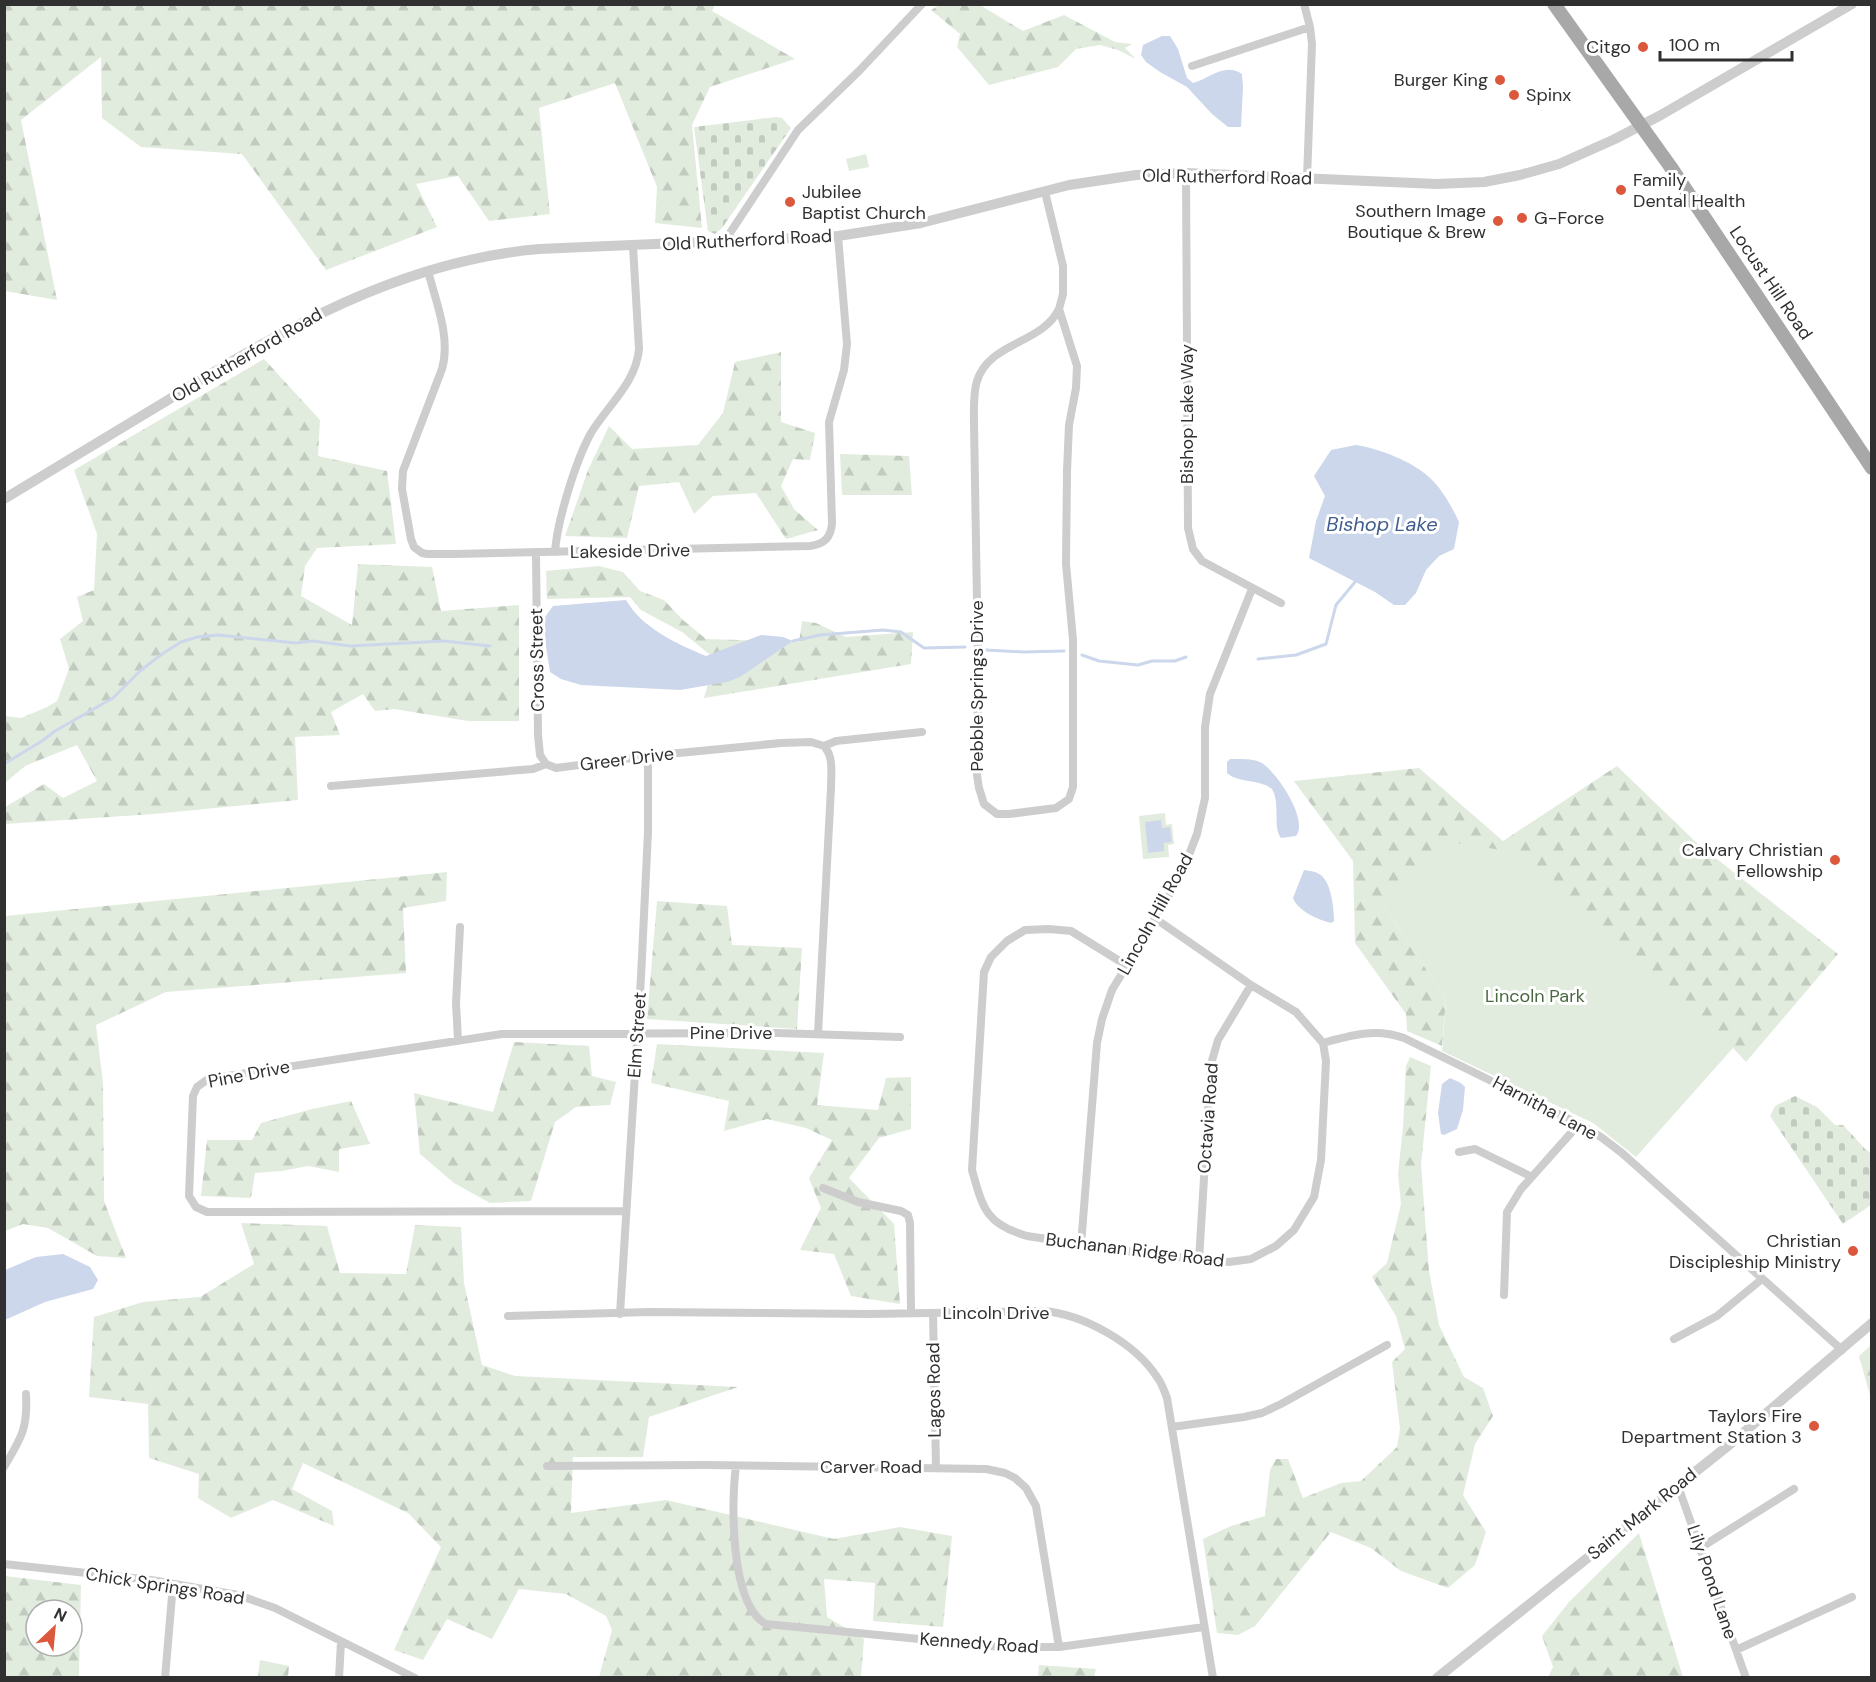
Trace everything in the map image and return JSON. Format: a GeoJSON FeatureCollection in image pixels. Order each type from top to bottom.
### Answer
{"type":"FeatureCollection","features":[{"type":"Feature","properties":{"kind":"main road","name":"Locust Hill Road"},"geometry":{"type":"LineString","coordinates":[[1554,4],[1642,125],[1728,250],[1872,468]]}},
{"type":"Feature","properties":{"kind":"street"},"geometry":{"type":"LineString","coordinates":[[723,242],[798,130],[859,71],[922,4]]}},
{"type":"Feature","properties":{"kind":"street"},"geometry":{"type":"LineString","coordinates":[[1304,4],[1312,44],[1307,178]]}},
{"type":"Feature","properties":{"kind":"street","name":"Old Rutherford Road"},"geometry":{"type":"LineString","coordinates":[[4,499],[277,334],[359,296],[428,271],[479,257],[520,250],[838,236],[921,223],[1045,192],[1114,178],[1186,173],[1437,184],[1484,182],[1520,176],[1583,155],[1642,125],[1852,4]]}},
{"type":"Feature","properties":{"kind":"street"},"geometry":{"type":"LineString","coordinates":[[1192,66],[1310,27]]}},
{"type":"Feature","properties":{"kind":"street","name":"Bishop Lake Way"},"geometry":{"type":"LineString","coordinates":[[1186,173],[1188,528],[1192,549],[1202,561],[1281,603]]}},
{"type":"Feature","properties":{"kind":"street","name":"Pebble Springs Drive"},"geometry":{"type":"LineString","coordinates":[[1045,192],[1063,266],[1059,309],[1046,326],[994,356],[983,368],[976,384],[974,423],[978,662],[977,775],[984,804],[997,814],[1056,808],[1069,799],[1073,787],[1073,640],[1066,564],[1067,471],[1069,425],[1078,374],[1076,359],[1059,309]]}},
{"type":"Feature","properties":{"kind":"street","name":"Lakeside Drive"},"geometry":{"type":"LineString","coordinates":[[428,271],[444,337],[445,354],[442,369],[404,471],[402,489],[412,543],[417,550],[427,554],[794,547],[816,545],[828,538],[832,523],[829,422],[844,370],[847,344],[838,236]]}},
{"type":"Feature","properties":{"kind":"street"},"geometry":{"type":"LineString","coordinates":[[555,552],[556,534],[584,448],[597,424],[630,380],[637,364],[639,349],[633,246]]}},
{"type":"Feature","properties":{"kind":"street","name":"Cross Street"},"geometry":{"type":"LineString","coordinates":[[536,553],[538,735],[540,755],[546,764]]}},
{"type":"Feature","properties":{"kind":"street","name":"Lincoln Hill Road"},"geometry":{"type":"LineString","coordinates":[[1081,1245],[1097,1043],[1102,1019],[1112,990],[1156,919],[1187,860],[1197,834],[1206,798],[1205,727],[1210,694],[1252,589]]}},
{"type":"Feature","properties":{"kind":"street","name":"Greer Drive"},"geometry":{"type":"LineString","coordinates":[[331,786],[533,769],[546,764],[556,768],[648,756],[791,742],[811,742],[824,746],[836,741],[922,732]]}},
{"type":"Feature","properties":{"kind":"street"},"geometry":{"type":"LineString","coordinates":[[818,1034],[831,788],[831,759],[824,746]]}},
{"type":"Feature","properties":{"kind":"street","name":"Elm Street"},"geometry":{"type":"LineString","coordinates":[[620,1314],[646,865],[648,756]]}},
{"type":"Feature","properties":{"kind":"street"},"geometry":{"type":"LineString","coordinates":[[1156,919],[1251,985],[1296,1012],[1323,1043]]}},
{"type":"Feature","properties":{"kind":"street"},"geometry":{"type":"LineString","coordinates":[[458,1040],[456,1003],[460,927]]}},
{"type":"Feature","properties":{"kind":"street","name":"Buchanan Ridge Road"},"geometry":{"type":"LineString","coordinates":[[1126,965],[1071,931],[1025,930],[1007,941],[991,957],[984,972],[972,1170],[988,1216],[1006,1230],[1081,1245],[1229,1262],[1251,1259],[1276,1246],[1294,1230],[1314,1197],[1321,1160],[1326,1061],[1323,1043]]}},
{"type":"Feature","properties":{"kind":"street","name":"Octavia Road"},"geometry":{"type":"LineString","coordinates":[[1199,1260],[1210,1064],[1218,1040],[1251,985]]}},
{"type":"Feature","properties":{"kind":"street","name":"Pine Drive"},"geometry":{"type":"LineString","coordinates":[[626,1211],[207,1212],[196,1207],[190,1201],[189,1196],[193,1096],[197,1087],[205,1081],[458,1040],[521,1033],[818,1034],[900,1038]]}},
{"type":"Feature","properties":{"kind":"street","name":"Harnitha Lane"},"geometry":{"type":"LineString","coordinates":[[1323,1043],[1358,1033],[1392,1034],[1579,1124],[1622,1152],[1842,1350]]}},
{"type":"Feature","properties":{"kind":"street"},"geometry":{"type":"LineString","coordinates":[[1504,1294],[1507,1212],[1521,1190],[1579,1124]]}},
{"type":"Feature","properties":{"kind":"street"},"geometry":{"type":"LineString","coordinates":[[1459,1152],[1475,1149],[1532,1177]]}},
{"type":"Feature","properties":{"kind":"street"},"geometry":{"type":"LineString","coordinates":[[823,1188],[858,1202],[902,1210],[908,1215],[911,1313]]}},
{"type":"Feature","properties":{"kind":"street"},"geometry":{"type":"LineString","coordinates":[[1674,1339],[1717,1317],[1762,1279]]}},
{"type":"Feature","properties":{"kind":"street","name":"Lincoln Drive"},"geometry":{"type":"LineString","coordinates":[[508,1316],[1043,1311],[1064,1314],[1088,1322],[1131,1349],[1146,1362],[1162,1385],[1167,1398],[1212,1677]]}},
{"type":"Feature","properties":{"kind":"street","name":"Lagos Road"},"geometry":{"type":"LineString","coordinates":[[933,1313],[936,1467]]}},
{"type":"Feature","properties":{"kind":"street","name":"Saint Mark Road"},"geometry":{"type":"LineString","coordinates":[[1437,1677],[1678,1486],[1872,1323]]}},
{"type":"Feature","properties":{"kind":"street"},"geometry":{"type":"LineString","coordinates":[[1172,1427],[1262,1413],[1387,1345]]}},
{"type":"Feature","properties":{"kind":"street"},"geometry":{"type":"LineString","coordinates":[[4,1467],[24,1434],[27,1416],[26,1394]]}},
{"type":"Feature","properties":{"kind":"street","name":"Carver Road"},"geometry":{"type":"LineString","coordinates":[[547,1466],[993,1469],[1016,1478],[1026,1488],[1037,1512],[1059,1647]]}},
{"type":"Feature","properties":{"kind":"street","name":"Kennedy Road"},"geometry":{"type":"LineString","coordinates":[[736,1466],[733,1503],[738,1569],[744,1593],[756,1616],[766,1624],[1001,1647],[1059,1647],[1204,1627]]}},
{"type":"Feature","properties":{"kind":"street","name":"Lily Pond Lane"},"geometry":{"type":"LineString","coordinates":[[1678,1486],[1746,1677]]}},
{"type":"Feature","properties":{"kind":"street"},"geometry":{"type":"LineString","coordinates":[[1700,1548],[1794,1489]]}},
{"type":"Feature","properties":{"kind":"street","name":"Chick Springs Road"},"geometry":{"type":"LineString","coordinates":[[4,1564],[224,1592],[256,1601],[415,1677]]}},
{"type":"Feature","properties":{"kind":"street"},"geometry":{"type":"LineString","coordinates":[[165,1677],[173,1584]]}},
{"type":"Feature","properties":{"kind":"street"},"geometry":{"type":"LineString","coordinates":[[1737,1650],[1852,1598]]}},
{"type":"Feature","properties":{"kind":"street"},"geometry":{"type":"LineString","coordinates":[[339,1677],[341,1641]]}},
{"type":"Feature","properties":{"kind":"green space"},"geometry":{"type":"Polygon","coordinates":[[[941,4],[980,5],[1023,31],[1064,15],[1115,42],[1132,44],[1125,48],[1136,59],[1118,50],[1100,45],[1076,49],[1058,67],[989,85],[957,47],[960,34],[931,10],[941,4]]]}},
{"type":"Feature","properties":{"kind":"green space"},"geometry":{"type":"Polygon","coordinates":[[[4,5],[715,5],[712,11],[795,59],[710,87],[692,125],[702,228],[655,223],[657,187],[615,83],[539,108],[550,214],[489,221],[458,176],[416,184],[437,227],[326,270],[242,154],[141,147],[102,118],[101,57],[21,120],[57,300],[5,291],[4,5]]]}},
{"type":"Feature","properties":{"kind":"green space"},"geometry":{"type":"Polygon","coordinates":[[[782,118],[791,128],[722,228],[715,234],[708,231],[694,127],[782,118]]]}},
{"type":"Feature","properties":{"kind":"green space"},"geometry":{"type":"Polygon","coordinates":[[[866,154],[869,167],[849,171],[846,159],[866,154]]]}},
{"type":"Feature","properties":{"kind":"green space"},"geometry":{"type":"Polygon","coordinates":[[[781,352],[781,422],[815,433],[810,460],[793,459],[781,486],[794,509],[818,530],[786,539],[756,493],[713,496],[694,514],[679,482],[639,486],[627,538],[565,536],[588,470],[609,426],[632,449],[698,445],[723,413],[735,362],[781,352]]]}},
{"type":"Feature","properties":{"kind":"green space"},"geometry":{"type":"Polygon","coordinates":[[[264,359],[320,420],[318,456],[387,471],[396,544],[317,548],[305,566],[301,596],[352,625],[358,564],[432,567],[441,611],[519,605],[519,721],[468,721],[394,709],[375,711],[363,694],[331,712],[340,735],[295,737],[298,800],[154,814],[5,824],[5,807],[44,784],[63,798],[97,781],[77,745],[25,766],[5,783],[5,716],[21,718],[57,701],[69,669],[60,639],[83,621],[77,597],[94,590],[97,534],[74,470],[264,359]]]}},
{"type":"Feature","properties":{"kind":"green space"},"geometry":{"type":"Polygon","coordinates":[[[840,454],[909,456],[912,495],[842,495],[840,454]]]}},
{"type":"Feature","properties":{"kind":"green space"},"geometry":{"type":"Polygon","coordinates":[[[599,566],[623,572],[640,591],[664,600],[706,639],[799,642],[802,621],[816,623],[846,637],[913,632],[911,664],[704,698],[715,659],[682,632],[641,610],[630,597],[547,599],[546,571],[599,566]]]}},
{"type":"Feature","properties":{"kind":"green space"},"geometry":{"type":"Polygon","coordinates":[[[1617,766],[1699,845],[1838,954],[1746,1062],[1733,1048],[1382,903],[1446,999],[1442,1046],[1407,1031],[1406,1014],[1355,943],[1353,861],[1294,781],[1419,768],[1503,841],[1617,766]]]}},
{"type":"Feature","properties":{"kind":"green space"},"geometry":{"type":"Polygon","coordinates":[[[1165,813],[1166,825],[1172,824],[1174,844],[1168,845],[1169,857],[1143,859],[1139,816],[1165,813]]]}},
{"type":"Feature","properties":{"kind":"green space","name":"Lincoln Park"},"geometry":{"type":"Polygon","coordinates":[[[1456,843],[1501,850],[1733,1048],[1636,1157],[1593,1123],[1442,1051],[1446,999],[1382,903],[1456,843]]]}},
{"type":"Feature","properties":{"kind":"green space"},"geometry":{"type":"Polygon","coordinates":[[[447,872],[446,901],[403,908],[406,973],[166,992],[96,1025],[103,1083],[104,1201],[126,1258],[97,1256],[48,1228],[23,1224],[5,1231],[5,916],[447,872]]]}},
{"type":"Feature","properties":{"kind":"green space"},"geometry":{"type":"Polygon","coordinates":[[[657,901],[727,906],[732,945],[802,948],[797,1029],[647,1019],[657,901]]]}},
{"type":"Feature","properties":{"kind":"green space"},"geometry":{"type":"Polygon","coordinates":[[[514,1042],[589,1046],[592,1076],[616,1082],[610,1105],[576,1107],[555,1122],[531,1201],[490,1203],[454,1183],[420,1154],[414,1093],[493,1112],[514,1042]]]}},
{"type":"Feature","properties":{"kind":"green space"},"geometry":{"type":"Polygon","coordinates":[[[657,1044],[824,1053],[817,1105],[878,1110],[886,1078],[911,1077],[911,1129],[879,1138],[849,1178],[894,1224],[900,1304],[851,1296],[834,1254],[800,1250],[821,1208],[809,1178],[832,1140],[806,1128],[767,1119],[724,1131],[729,1101],[651,1083],[657,1044]]]}},
{"type":"Feature","properties":{"kind":"green space"},"geometry":{"type":"Polygon","coordinates":[[[1410,1057],[1431,1066],[1421,1165],[1429,1271],[1439,1325],[1464,1377],[1483,1388],[1493,1416],[1475,1444],[1463,1495],[1486,1532],[1475,1565],[1448,1588],[1401,1571],[1371,1548],[1331,1532],[1255,1626],[1238,1635],[1217,1633],[1203,1539],[1231,1526],[1265,1516],[1270,1470],[1276,1459],[1288,1459],[1303,1498],[1341,1483],[1361,1481],[1397,1447],[1400,1429],[1392,1362],[1405,1349],[1396,1316],[1372,1277],[1387,1263],[1401,1204],[1398,1174],[1406,1066],[1410,1057]]]}},
{"type":"Feature","properties":{"kind":"green space"},"geometry":{"type":"Polygon","coordinates":[[[1795,1096],[1817,1107],[1835,1125],[1843,1125],[1871,1153],[1871,1205],[1843,1224],[1770,1116],[1775,1106],[1795,1096]]]}},
{"type":"Feature","properties":{"kind":"green space"},"geometry":{"type":"Polygon","coordinates":[[[351,1101],[370,1144],[339,1149],[339,1172],[308,1166],[255,1173],[251,1198],[201,1196],[207,1140],[252,1140],[261,1123],[351,1101]]]}},
{"type":"Feature","properties":{"kind":"green space"},"geometry":{"type":"Polygon","coordinates":[[[241,1223],[327,1226],[340,1273],[406,1274],[415,1225],[461,1227],[464,1283],[482,1365],[515,1376],[738,1387],[649,1417],[643,1457],[573,1457],[571,1513],[666,1500],[834,1539],[900,1527],[952,1536],[943,1627],[873,1621],[875,1583],[824,1579],[827,1617],[864,1639],[861,1677],[599,1677],[612,1630],[606,1616],[566,1594],[519,1589],[492,1639],[447,1619],[423,1660],[394,1650],[441,1547],[408,1513],[303,1463],[292,1489],[332,1511],[334,1526],[273,1500],[231,1518],[198,1498],[199,1474],[149,1458],[148,1404],[89,1397],[94,1317],[143,1302],[200,1297],[254,1264],[241,1223]]]}},
{"type":"Feature","properties":{"kind":"green space"},"geometry":{"type":"Polygon","coordinates":[[[1871,1345],[1871,1399],[1859,1356],[1871,1345]]]}},
{"type":"Feature","properties":{"kind":"green space"},"geometry":{"type":"Polygon","coordinates":[[[1639,1533],[1683,1677],[1548,1677],[1553,1667],[1542,1636],[1569,1602],[1639,1533]]]}},
{"type":"Feature","properties":{"kind":"green space"},"geometry":{"type":"Polygon","coordinates":[[[5,1576],[81,1585],[81,1598],[24,1598],[24,1658],[79,1658],[79,1677],[5,1677],[5,1576]]]}},
{"type":"Feature","properties":{"kind":"green space"},"geometry":{"type":"Polygon","coordinates":[[[260,1660],[289,1666],[288,1677],[258,1677],[260,1660]]]}},
{"type":"Feature","properties":{"kind":"green space"},"geometry":{"type":"Polygon","coordinates":[[[1039,1665],[1096,1669],[1094,1677],[1038,1677],[1039,1665]]]}},
{"type":"Feature","properties":{"kind":"water"},"geometry":{"type":"Polygon","coordinates":[[[1162,36],[1170,36],[1178,49],[1187,78],[1193,83],[1224,70],[1242,74],[1241,127],[1228,127],[1212,114],[1187,87],[1146,62],[1141,55],[1143,45],[1162,36]]]}},
{"type":"Feature","properties":{"kind":"water","name":"Bishop Lake"},"geometry":{"type":"Polygon","coordinates":[[[1356,445],[1395,457],[1423,472],[1443,493],[1459,522],[1454,549],[1439,556],[1426,570],[1416,593],[1405,605],[1394,605],[1375,592],[1309,558],[1316,521],[1325,496],[1314,476],[1331,450],[1356,445]]]}},
{"type":"Feature","properties":{"kind":"water"},"geometry":{"type":"Polygon","coordinates":[[[626,600],[641,619],[661,634],[706,656],[761,635],[783,637],[793,641],[740,677],[727,682],[680,690],[581,685],[561,679],[550,672],[545,640],[545,617],[553,606],[626,600]]]}},
{"type":"Feature","properties":{"kind":"water"},"geometry":{"type":"Polygon","coordinates":[[[1230,759],[1259,761],[1275,776],[1290,797],[1295,809],[1299,829],[1296,836],[1281,838],[1277,828],[1276,801],[1272,789],[1261,783],[1237,779],[1227,773],[1227,762],[1230,759]]]}},
{"type":"Feature","properties":{"kind":"water"},"geometry":{"type":"Polygon","coordinates":[[[1161,820],[1162,828],[1170,827],[1172,842],[1164,843],[1164,851],[1148,853],[1145,822],[1161,820]]]}},
{"type":"Feature","properties":{"kind":"water"},"geometry":{"type":"Polygon","coordinates":[[[1304,870],[1317,873],[1326,882],[1333,909],[1334,921],[1331,923],[1309,914],[1295,902],[1293,898],[1304,870]]]}},
{"type":"Feature","properties":{"kind":"water"},"geometry":{"type":"Polygon","coordinates":[[[1450,1078],[1465,1087],[1463,1110],[1457,1129],[1444,1135],[1441,1134],[1438,1113],[1442,1084],[1450,1078]]]}},
{"type":"Feature","properties":{"kind":"water"},"geometry":{"type":"Polygon","coordinates":[[[63,1254],[90,1267],[98,1280],[93,1289],[45,1302],[5,1320],[5,1270],[36,1257],[63,1254]]]}},
{"type":"Feature","properties":{"kind":"waterway"},"geometry":{"type":"LineString","coordinates":[[1258,659],[1296,655],[1326,644],[1336,605],[1355,582]]}},
{"type":"Feature","properties":{"kind":"waterway"},"geometry":{"type":"LineString","coordinates":[[793,641],[820,635],[883,630],[901,632],[924,648],[965,647]]}},
{"type":"Feature","properties":{"kind":"waterway"},"geometry":{"type":"LineString","coordinates":[[4,764],[55,731],[113,698],[140,671],[162,654],[181,642],[197,637],[218,635],[296,643],[313,641],[350,646],[444,641],[490,646]]}},
{"type":"Feature","properties":{"kind":"waterway"},"geometry":{"type":"LineString","coordinates":[[986,650],[1064,651]]}},
{"type":"Feature","properties":{"kind":"waterway"},"geometry":{"type":"LineString","coordinates":[[1082,655],[1099,661],[1138,665],[1152,661],[1175,661],[1186,657]]}},
{"type":"Feature","properties":{"kind":"place","name":"Citgo"},"geometry":{"type":"Point","coordinates":[1643,47]}},
{"type":"Feature","properties":{"kind":"place","name":"Burger King"},"geometry":{"type":"Point","coordinates":[1500,80]}},
{"type":"Feature","properties":{"kind":"place","name":"Spinx"},"geometry":{"type":"Point","coordinates":[1514,95]}},
{"type":"Feature","properties":{"kind":"place","name":"Family Dental Health"},"geometry":{"type":"Point","coordinates":[1621,190]}},
{"type":"Feature","properties":{"kind":"place","name":"Jubilee Baptist Church"},"geometry":{"type":"Point","coordinates":[790,202]}},
{"type":"Feature","properties":{"kind":"place","name":"G-Force"},"geometry":{"type":"Point","coordinates":[1522,218]}},
{"type":"Feature","properties":{"kind":"place","name":"Southern Image Boutique & Brew"},"geometry":{"type":"Point","coordinates":[1498,221]}},
{"type":"Feature","properties":{"kind":"place","name":"Calvary Christian Fellowship"},"geometry":{"type":"Point","coordinates":[1835,860]}},
{"type":"Feature","properties":{"kind":"place","name":"Christian Discipleship Ministry"},"geometry":{"type":"Point","coordinates":[1853,1251]}},
{"type":"Feature","properties":{"kind":"place","name":"Taylors Fire Department Station 3"},"geometry":{"type":"Point","coordinates":[1814,1426]}}]}
